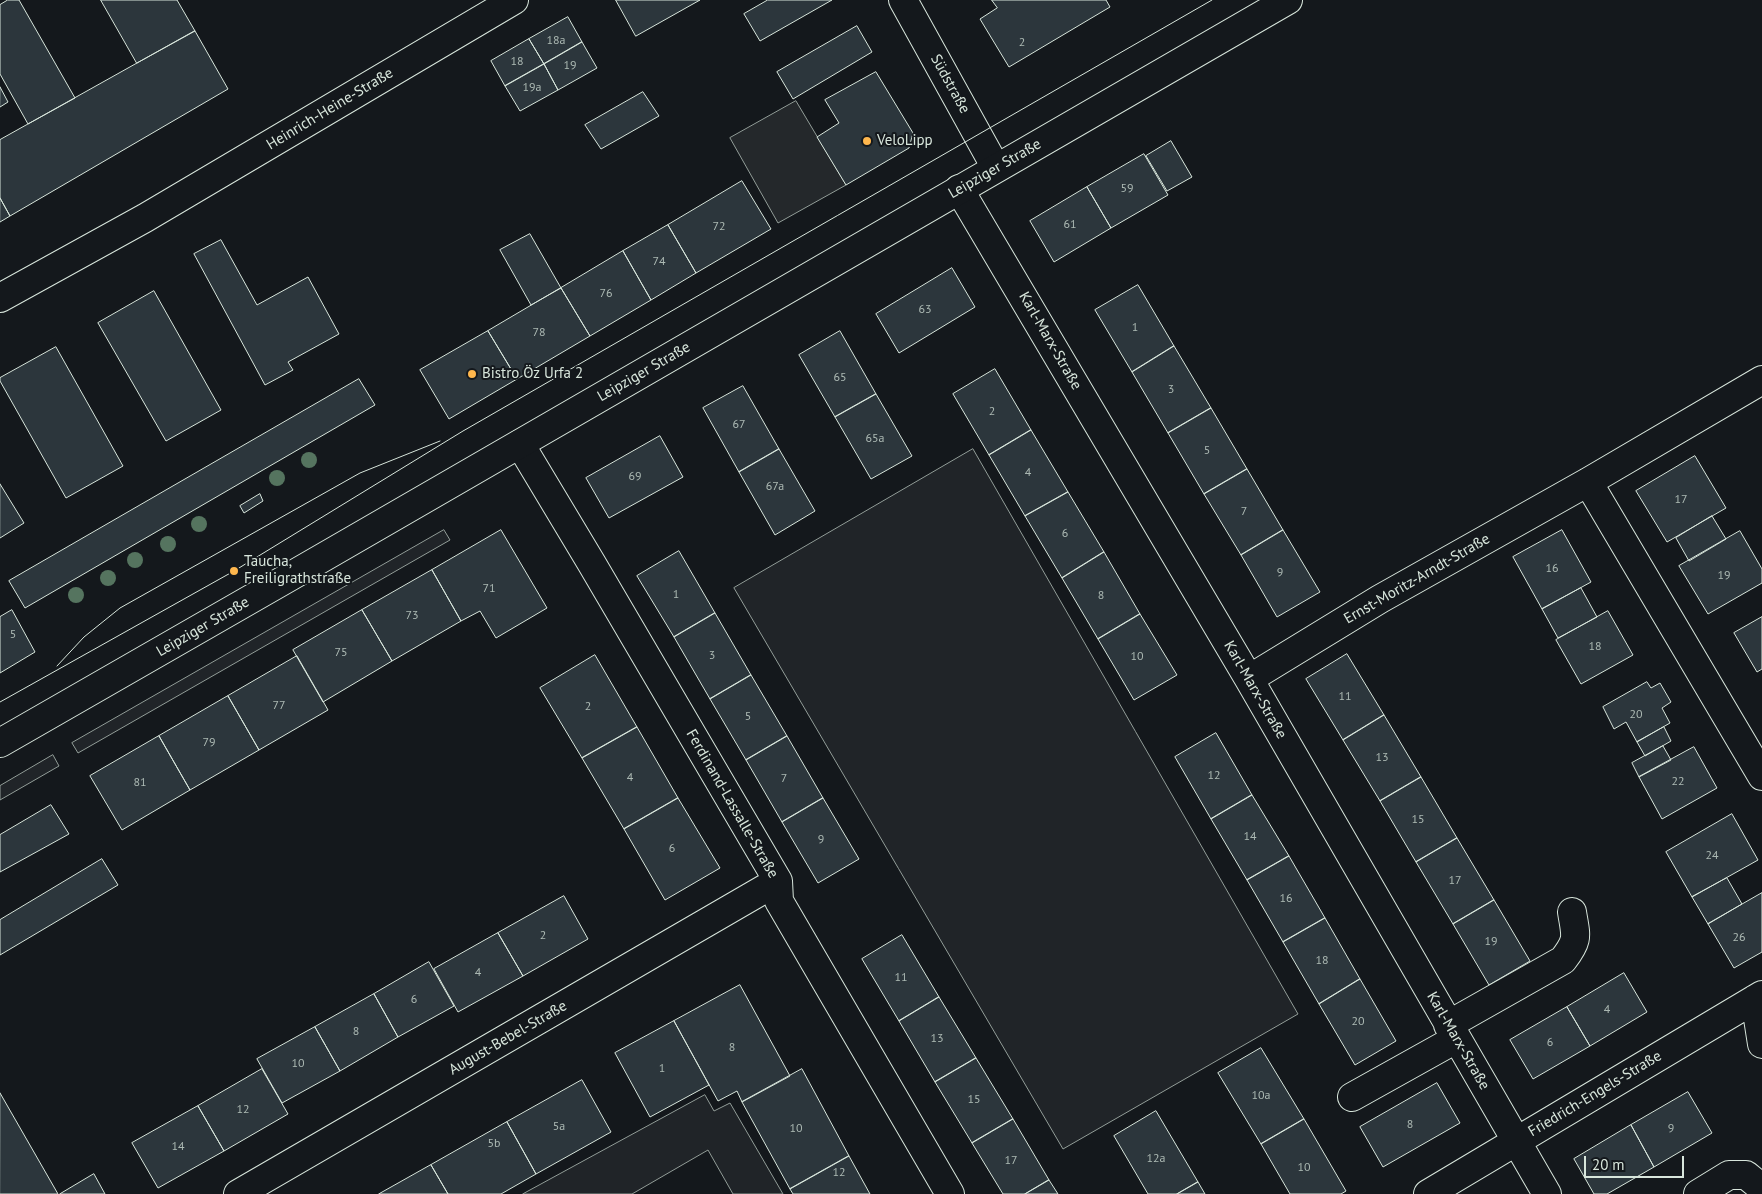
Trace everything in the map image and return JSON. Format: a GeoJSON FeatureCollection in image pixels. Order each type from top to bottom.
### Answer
{"type":"FeatureCollection","features":[{"type":"Feature","properties":{"kind":"street","name":"Heinrich-Heine-Straße"},"geometry":{"type":"LineString","coordinates":[[0,298],[145,218],[514,0]]}},
{"type":"Feature","properties":{"kind":"street","name":"Südstraße"},"geometry":{"type":"LineString","coordinates":[[903,0],[996,168]]}},
{"type":"Feature","properties":{"kind":"street","name":"Leipziger Straße"},"geometry":{"type":"LineString","coordinates":[[0,743],[1288,0]]}},
{"type":"Feature","properties":{"kind":"street","name":"Karl-Marx-Straße"},"geometry":{"type":"LineString","coordinates":[[959,189],[1249,679],[1547,1194]]}},
{"type":"Feature","properties":{"kind":"street","name":"Ernst-Moritz-Arndt-Straße"},"geometry":{"type":"LineString","coordinates":[[1249,679],[1380,599],[1588,482],[1762,380]]}},
{"type":"Feature","properties":{"kind":"street","name":"Ferdinand-Lassalle-Straße"},"geometry":{"type":"LineString","coordinates":[[520,444],[778,881],[779,901],[950,1194]]}},
{"type":"Feature","properties":{"kind":"street"},"geometry":{"type":"LineString","coordinates":[[1588,482],[1762,776]]}},
{"type":"Feature","properties":{"kind":"street","name":"August-Bebel-Straße"},"geometry":{"type":"LineString","coordinates":[[238,1194],[778,881]]}},
{"type":"Feature","properties":{"kind":"street"},"geometry":{"type":"LineString","coordinates":[[1352,1097],[1564,960],[1574,946],[1576,935],[1572,912]]}},
{"type":"Feature","properties":{"kind":"street"},"geometry":{"type":"LineString","coordinates":[[1758,997],[1762,1044]]}},
{"type":"Feature","properties":{"kind":"street","name":"Friedrich-Engels-Straße"},"geometry":{"type":"LineString","coordinates":[[1428,1194],[1758,997]]}},
{"type":"Feature","properties":{"kind":"street"},"geometry":{"type":"LineString","coordinates":[[1698,1194],[1729,1176],[1746,1175],[1762,1188]]}},
{"type":"Feature","properties":{"kind":"shaded area"},"geometry":{"type":"Polygon","coordinates":[[[796,101],[846,185],[778,223],[730,138],[796,101]]]}},
{"type":"Feature","properties":{"kind":"shaded area"},"geometry":{"type":"Polygon","coordinates":[[[973,449],[1298,1014],[1063,1149],[734,588],[973,449]]]}},
{"type":"Feature","properties":{"kind":"shaded area"},"geometry":{"type":"Polygon","coordinates":[[[444,530],[450,540],[78,753],[72,743],[444,530]]]}},
{"type":"Feature","properties":{"kind":"shaded area"},"geometry":{"type":"Polygon","coordinates":[[[53,755],[59,766],[0,800],[0,786],[53,755]]]}},
{"type":"Feature","properties":{"kind":"shaded area"},"geometry":{"type":"Polygon","coordinates":[[[705,1095],[714,1111],[730,1103],[783,1194],[733,1194],[708,1150],[632,1194],[523,1194],[705,1095]]]}},
{"type":"Feature","properties":{"kind":"building"},"geometry":{"type":"Polygon","coordinates":[[[8,0],[19,0],[75,98],[28,124],[0,74],[0,5],[8,0]]]}},
{"type":"Feature","properties":{"kind":"building"},"geometry":{"type":"Polygon","coordinates":[[[101,0],[177,0],[195,31],[137,63],[101,0]]]}},
{"type":"Feature","properties":{"kind":"building"},"geometry":{"type":"Polygon","coordinates":[[[616,0],[700,0],[636,36],[616,0]]]}},
{"type":"Feature","properties":{"kind":"building"},"geometry":{"type":"Polygon","coordinates":[[[768,0],[832,0],[760,41],[744,14],[768,0]]]}},
{"type":"Feature","properties":{"kind":"building"},"geometry":{"type":"Polygon","coordinates":[[[992,0],[1106,0],[1110,7],[1009,67],[980,19],[997,8],[992,0]]]}},
{"type":"Feature","properties":{"kind":"building"},"geometry":{"type":"Polygon","coordinates":[[[568,17],[582,42],[544,64],[529,39],[568,17]]]}},
{"type":"Feature","properties":{"kind":"building"},"geometry":{"type":"Polygon","coordinates":[[[857,26],[872,52],[793,99],[777,72],[857,26]]]}},
{"type":"Feature","properties":{"kind":"building"},"geometry":{"type":"Polygon","coordinates":[[[195,31],[228,89],[10,216],[0,198],[0,140],[195,31]]]}},
{"type":"Feature","properties":{"kind":"building"},"geometry":{"type":"Polygon","coordinates":[[[529,39],[544,64],[505,86],[491,61],[529,39]]]}},
{"type":"Feature","properties":{"kind":"building"},"geometry":{"type":"Polygon","coordinates":[[[582,42],[597,68],[558,90],[544,64],[582,42]]]}},
{"type":"Feature","properties":{"kind":"building"},"geometry":{"type":"Polygon","coordinates":[[[544,64],[558,90],[520,111],[505,86],[544,64]]]}},
{"type":"Feature","properties":{"kind":"building"},"geometry":{"type":"Polygon","coordinates":[[[876,72],[913,133],[909,148],[846,185],[817,137],[839,123],[825,100],[876,72]]]}},
{"type":"Feature","properties":{"kind":"building"},"geometry":{"type":"Polygon","coordinates":[[[0,87],[8,102],[0,107],[0,87]]]}},
{"type":"Feature","properties":{"kind":"building"},"geometry":{"type":"Polygon","coordinates":[[[643,92],[659,116],[601,149],[585,125],[643,92]]]}},
{"type":"Feature","properties":{"kind":"building"},"geometry":{"type":"Polygon","coordinates":[[[1171,141],[1192,177],[1167,191],[1146,156],[1171,141]]]}},
{"type":"Feature","properties":{"kind":"building"},"geometry":{"type":"Polygon","coordinates":[[[1144,154],[1168,195],[1111,228],[1087,187],[1144,154]]]}},
{"type":"Feature","properties":{"kind":"building"},"geometry":{"type":"Polygon","coordinates":[[[742,181],[771,229],[696,273],[668,225],[742,181]]]}},
{"type":"Feature","properties":{"kind":"building"},"geometry":{"type":"Polygon","coordinates":[[[1087,187],[1111,228],[1054,262],[1030,221],[1087,187]]]}},
{"type":"Feature","properties":{"kind":"building"},"geometry":{"type":"Polygon","coordinates":[[[0,198],[10,216],[0,222],[0,198]]]}},
{"type":"Feature","properties":{"kind":"building"},"geometry":{"type":"Polygon","coordinates":[[[668,225],[696,273],[651,300],[623,251],[668,225]]]}},
{"type":"Feature","properties":{"kind":"building"},"geometry":{"type":"Polygon","coordinates":[[[530,234],[561,288],[531,305],[500,250],[530,234]]]}},
{"type":"Feature","properties":{"kind":"building"},"geometry":{"type":"Polygon","coordinates":[[[221,240],[257,305],[308,277],[339,334],[288,362],[293,370],[265,385],[194,254],[221,240]]]}},
{"type":"Feature","properties":{"kind":"building"},"geometry":{"type":"Polygon","coordinates":[[[623,251],[651,300],[590,336],[561,288],[623,251]]]}},
{"type":"Feature","properties":{"kind":"building"},"geometry":{"type":"Polygon","coordinates":[[[952,268],[975,307],[899,353],[876,314],[952,268]]]}},
{"type":"Feature","properties":{"kind":"building"},"geometry":{"type":"Polygon","coordinates":[[[1138,285],[1174,346],[1132,372],[1095,310],[1138,285]]]}},
{"type":"Feature","properties":{"kind":"building"},"geometry":{"type":"Polygon","coordinates":[[[561,288],[590,336],[517,379],[488,331],[561,288]]]}},
{"type":"Feature","properties":{"kind":"building"},"geometry":{"type":"Polygon","coordinates":[[[154,291],[221,410],[166,441],[98,323],[154,291]]]}},
{"type":"Feature","properties":{"kind":"building"},"geometry":{"type":"Polygon","coordinates":[[[488,331],[517,379],[449,419],[420,370],[488,331]]]}},
{"type":"Feature","properties":{"kind":"building"},"geometry":{"type":"Polygon","coordinates":[[[840,331],[876,394],[835,417],[799,355],[840,331]]]}},
{"type":"Feature","properties":{"kind":"building"},"geometry":{"type":"Polygon","coordinates":[[[1174,346],[1211,408],[1168,433],[1132,372],[1174,346]]]}},
{"type":"Feature","properties":{"kind":"building"},"geometry":{"type":"Polygon","coordinates":[[[56,347],[123,466],[66,498],[0,381],[0,378],[56,347]]]}},
{"type":"Feature","properties":{"kind":"building"},"geometry":{"type":"Polygon","coordinates":[[[995,369],[1031,430],[989,455],[953,394],[995,369]]]}},
{"type":"Feature","properties":{"kind":"building"},"geometry":{"type":"Polygon","coordinates":[[[359,379],[375,405],[25,608],[9,581],[359,379]]]}},
{"type":"Feature","properties":{"kind":"building"},"geometry":{"type":"Polygon","coordinates":[[[743,386],[779,449],[739,472],[703,408],[743,386]]]}},
{"type":"Feature","properties":{"kind":"building"},"geometry":{"type":"Polygon","coordinates":[[[876,394],[912,456],[871,479],[835,417],[876,394]]]}},
{"type":"Feature","properties":{"kind":"building"},"geometry":{"type":"Polygon","coordinates":[[[1211,408],[1247,469],[1204,494],[1168,433],[1211,408]]]}},
{"type":"Feature","properties":{"kind":"building"},"geometry":{"type":"Polygon","coordinates":[[[1031,430],[1068,492],[1025,516],[989,455],[1031,430]]]}},
{"type":"Feature","properties":{"kind":"building"},"geometry":{"type":"Polygon","coordinates":[[[660,436],[683,477],[609,518],[586,478],[660,436]]]}},
{"type":"Feature","properties":{"kind":"building"},"geometry":{"type":"Polygon","coordinates":[[[779,449],[815,511],[775,535],[739,472],[779,449]]]}},
{"type":"Feature","properties":{"kind":"building"},"geometry":{"type":"Polygon","coordinates":[[[1695,456],[1726,508],[1667,542],[1636,491],[1695,456]]]}},
{"type":"Feature","properties":{"kind":"building"},"geometry":{"type":"Polygon","coordinates":[[[1247,469],[1283,530],[1241,555],[1204,494],[1247,469]]]}},
{"type":"Feature","properties":{"kind":"building"},"geometry":{"type":"Polygon","coordinates":[[[0,484],[24,523],[0,538],[0,484]]]}},
{"type":"Feature","properties":{"kind":"building"},"geometry":{"type":"Polygon","coordinates":[[[1068,492],[1104,552],[1062,578],[1025,516],[1068,492]]]}},
{"type":"Feature","properties":{"kind":"building"},"geometry":{"type":"Polygon","coordinates":[[[260,494],[263,501],[244,513],[240,506],[260,494]]]}},
{"type":"Feature","properties":{"kind":"building"},"geometry":{"type":"Polygon","coordinates":[[[1712,516],[1726,539],[1689,561],[1676,538],[1712,516]]]}},
{"type":"Feature","properties":{"kind":"building"},"geometry":{"type":"Polygon","coordinates":[[[501,530],[547,608],[496,638],[480,611],[461,621],[432,570],[501,530]]]}},
{"type":"Feature","properties":{"kind":"building"},"geometry":{"type":"Polygon","coordinates":[[[1283,530],[1320,592],[1277,617],[1241,555],[1283,530]]]}},
{"type":"Feature","properties":{"kind":"building"},"geometry":{"type":"Polygon","coordinates":[[[1562,530],[1591,582],[1542,609],[1513,557],[1562,530]]]}},
{"type":"Feature","properties":{"kind":"building"},"geometry":{"type":"Polygon","coordinates":[[[1740,531],[1762,569],[1762,583],[1708,614],[1679,566],[1740,531]]]}},
{"type":"Feature","properties":{"kind":"building"},"geometry":{"type":"Polygon","coordinates":[[[679,551],[715,613],[674,637],[637,576],[679,551]]]}},
{"type":"Feature","properties":{"kind":"building"},"geometry":{"type":"Polygon","coordinates":[[[1104,552],[1140,614],[1098,639],[1062,578],[1104,552]]]}},
{"type":"Feature","properties":{"kind":"building"},"geometry":{"type":"Polygon","coordinates":[[[432,570],[461,621],[392,661],[362,610],[432,570]]]}},
{"type":"Feature","properties":{"kind":"building"},"geometry":{"type":"Polygon","coordinates":[[[1581,588],[1597,617],[1558,638],[1542,609],[1581,588]]]}},
{"type":"Feature","properties":{"kind":"building"},"geometry":{"type":"Polygon","coordinates":[[[12,610],[35,652],[0,673],[0,617],[12,610]]]}},
{"type":"Feature","properties":{"kind":"building"},"geometry":{"type":"Polygon","coordinates":[[[362,610],[392,661],[323,702],[293,650],[362,610]]]}},
{"type":"Feature","properties":{"kind":"building"},"geometry":{"type":"Polygon","coordinates":[[[1608,611],[1633,655],[1581,684],[1556,640],[1608,611]]]}},
{"type":"Feature","properties":{"kind":"building"},"geometry":{"type":"Polygon","coordinates":[[[715,613],[751,675],[710,699],[674,637],[715,613]]]}},
{"type":"Feature","properties":{"kind":"building"},"geometry":{"type":"Polygon","coordinates":[[[1140,614],[1177,675],[1134,700],[1098,639],[1140,614]]]}},
{"type":"Feature","properties":{"kind":"building"},"geometry":{"type":"Polygon","coordinates":[[[1762,617],[1762,669],[1757,672],[1734,633],[1762,617]]]}},
{"type":"Feature","properties":{"kind":"building"},"geometry":{"type":"Polygon","coordinates":[[[1347,654],[1384,715],[1343,740],[1306,679],[1347,654]]]}},
{"type":"Feature","properties":{"kind":"building"},"geometry":{"type":"Polygon","coordinates":[[[595,655],[637,727],[582,758],[540,688],[595,655]]]}},
{"type":"Feature","properties":{"kind":"building"},"geometry":{"type":"Polygon","coordinates":[[[297,656],[328,710],[259,750],[228,696],[297,656]]]}},
{"type":"Feature","properties":{"kind":"building"},"geometry":{"type":"Polygon","coordinates":[[[751,675],[787,736],[746,760],[710,699],[751,675]]]}},
{"type":"Feature","properties":{"kind":"building"},"geometry":{"type":"Polygon","coordinates":[[[1647,682],[1651,688],[1660,683],[1671,702],[1662,708],[1670,723],[1637,742],[1626,722],[1614,729],[1603,707],[1647,682]]]}},
{"type":"Feature","properties":{"kind":"building"},"geometry":{"type":"Polygon","coordinates":[[[228,696],[259,750],[190,790],[159,736],[228,696]]]}},
{"type":"Feature","properties":{"kind":"building"},"geometry":{"type":"Polygon","coordinates":[[[1384,715],[1421,777],[1380,801],[1343,740],[1384,715]]]}},
{"type":"Feature","properties":{"kind":"building"},"geometry":{"type":"Polygon","coordinates":[[[637,727],[678,798],[624,829],[582,758],[637,727]]]}},
{"type":"Feature","properties":{"kind":"building"},"geometry":{"type":"Polygon","coordinates":[[[1664,727],[1671,741],[1645,756],[1637,742],[1664,727]]]}},
{"type":"Feature","properties":{"kind":"building"},"geometry":{"type":"Polygon","coordinates":[[[1216,733],[1252,795],[1211,819],[1175,757],[1216,733]]]}},
{"type":"Feature","properties":{"kind":"building"},"geometry":{"type":"Polygon","coordinates":[[[159,736],[190,790],[122,830],[90,776],[159,736]]]}},
{"type":"Feature","properties":{"kind":"building"},"geometry":{"type":"Polygon","coordinates":[[[787,736],[823,798],[782,822],[746,760],[787,736]]]}},
{"type":"Feature","properties":{"kind":"building"},"geometry":{"type":"Polygon","coordinates":[[[1663,746],[1671,760],[1639,777],[1632,763],[1663,746]]]}},
{"type":"Feature","properties":{"kind":"building"},"geometry":{"type":"Polygon","coordinates":[[[1694,747],[1717,788],[1662,819],[1639,777],[1694,747]]]}},
{"type":"Feature","properties":{"kind":"building"},"geometry":{"type":"Polygon","coordinates":[[[1421,777],[1457,838],[1416,862],[1380,801],[1421,777]]]}},
{"type":"Feature","properties":{"kind":"building"},"geometry":{"type":"Polygon","coordinates":[[[1252,795],[1289,856],[1247,880],[1211,819],[1252,795]]]}},
{"type":"Feature","properties":{"kind":"building"},"geometry":{"type":"Polygon","coordinates":[[[678,798],[720,868],[665,900],[624,829],[678,798]]]}},
{"type":"Feature","properties":{"kind":"building"},"geometry":{"type":"Polygon","coordinates":[[[823,798],[859,859],[818,883],[782,822],[823,798]]]}},
{"type":"Feature","properties":{"kind":"building"},"geometry":{"type":"Polygon","coordinates":[[[51,805],[69,834],[0,872],[0,835],[51,805]]]}},
{"type":"Feature","properties":{"kind":"building"},"geometry":{"type":"Polygon","coordinates":[[[1732,814],[1758,860],[1692,897],[1666,852],[1732,814]]]}},
{"type":"Feature","properties":{"kind":"building"},"geometry":{"type":"Polygon","coordinates":[[[1457,838],[1494,900],[1453,924],[1416,862],[1457,838]]]}},
{"type":"Feature","properties":{"kind":"building"},"geometry":{"type":"Polygon","coordinates":[[[1289,856],[1325,918],[1283,942],[1247,880],[1289,856]]]}},
{"type":"Feature","properties":{"kind":"building"},"geometry":{"type":"Polygon","coordinates":[[[102,859],[118,885],[0,955],[0,920],[102,859]]]}},
{"type":"Feature","properties":{"kind":"building"},"geometry":{"type":"Polygon","coordinates":[[[1727,878],[1742,904],[1708,924],[1692,897],[1727,878]]]}},
{"type":"Feature","properties":{"kind":"building"},"geometry":{"type":"Polygon","coordinates":[[[1762,893],[1762,952],[1734,968],[1708,924],[1762,893]]]}},
{"type":"Feature","properties":{"kind":"building"},"geometry":{"type":"Polygon","coordinates":[[[564,896],[588,939],[523,976],[498,933],[564,896]]]}},
{"type":"Feature","properties":{"kind":"building"},"geometry":{"type":"Polygon","coordinates":[[[1494,900],[1530,961],[1489,985],[1453,924],[1494,900]]]}},
{"type":"Feature","properties":{"kind":"building"},"geometry":{"type":"Polygon","coordinates":[[[1325,918],[1360,979],[1319,1004],[1283,942],[1325,918]]]}},
{"type":"Feature","properties":{"kind":"building"},"geometry":{"type":"Polygon","coordinates":[[[498,933],[523,976],[458,1012],[434,969],[498,933]]]}},
{"type":"Feature","properties":{"kind":"building"},"geometry":{"type":"Polygon","coordinates":[[[902,935],[939,997],[899,1021],[862,959],[902,935]]]}},
{"type":"Feature","properties":{"kind":"building"},"geometry":{"type":"Polygon","coordinates":[[[429,962],[454,1006],[398,1037],[374,994],[429,962]]]}},
{"type":"Feature","properties":{"kind":"building"},"geometry":{"type":"Polygon","coordinates":[[[1624,973],[1647,1012],[1590,1046],[1567,1007],[1624,973]]]}},
{"type":"Feature","properties":{"kind":"building"},"geometry":{"type":"Polygon","coordinates":[[[1360,979],[1396,1041],[1355,1065],[1319,1004],[1360,979]]]}},
{"type":"Feature","properties":{"kind":"building"},"geometry":{"type":"Polygon","coordinates":[[[740,985],[790,1076],[742,1102],[737,1091],[718,1101],[674,1021],[740,985]]]}},
{"type":"Feature","properties":{"kind":"building"},"geometry":{"type":"Polygon","coordinates":[[[374,994],[398,1037],[340,1071],[315,1027],[374,994]]]}},
{"type":"Feature","properties":{"kind":"building"},"geometry":{"type":"Polygon","coordinates":[[[939,997],[976,1058],[935,1082],[899,1021],[939,997]]]}},
{"type":"Feature","properties":{"kind":"building"},"geometry":{"type":"Polygon","coordinates":[[[1567,1007],[1590,1046],[1533,1079],[1510,1040],[1567,1007]]]}},
{"type":"Feature","properties":{"kind":"building"},"geometry":{"type":"Polygon","coordinates":[[[674,1021],[709,1085],[650,1117],[615,1053],[674,1021]]]}},
{"type":"Feature","properties":{"kind":"building"},"geometry":{"type":"Polygon","coordinates":[[[315,1027],[340,1071],[282,1103],[257,1059],[315,1027]]]}},
{"type":"Feature","properties":{"kind":"building"},"geometry":{"type":"Polygon","coordinates":[[[1261,1048],[1304,1119],[1261,1144],[1218,1073],[1261,1048]]]}},
{"type":"Feature","properties":{"kind":"building"},"geometry":{"type":"Polygon","coordinates":[[[976,1058],[1013,1119],[972,1143],[935,1082],[976,1058]]]}},
{"type":"Feature","properties":{"kind":"building"},"geometry":{"type":"Polygon","coordinates":[[[262,1069],[288,1114],[224,1151],[198,1106],[262,1069]]]}},
{"type":"Feature","properties":{"kind":"building"},"geometry":{"type":"Polygon","coordinates":[[[802,1069],[849,1156],[790,1189],[742,1102],[802,1069]]]}},
{"type":"Feature","properties":{"kind":"building"},"geometry":{"type":"Polygon","coordinates":[[[582,1080],[611,1132],[536,1174],[507,1122],[582,1080]]]}},
{"type":"Feature","properties":{"kind":"building"},"geometry":{"type":"Polygon","coordinates":[[[1437,1083],[1460,1123],[1383,1167],[1360,1127],[1437,1083]]]}},
{"type":"Feature","properties":{"kind":"building"},"geometry":{"type":"Polygon","coordinates":[[[1688,1092],[1712,1133],[1654,1167],[1631,1125],[1688,1092]]]}},
{"type":"Feature","properties":{"kind":"building"},"geometry":{"type":"Polygon","coordinates":[[[0,1093],[58,1194],[0,1194],[0,1093]]]}},
{"type":"Feature","properties":{"kind":"building"},"geometry":{"type":"Polygon","coordinates":[[[198,1106],[224,1151],[158,1188],[132,1143],[198,1106]]]}},
{"type":"Feature","properties":{"kind":"building"},"geometry":{"type":"Polygon","coordinates":[[[1156,1111],[1198,1182],[1177,1194],[1148,1194],[1114,1136],[1156,1111]]]}},
{"type":"Feature","properties":{"kind":"building"},"geometry":{"type":"Polygon","coordinates":[[[1013,1119],[1049,1180],[1025,1194],[1003,1194],[972,1143],[1013,1119]]]}},
{"type":"Feature","properties":{"kind":"building"},"geometry":{"type":"Polygon","coordinates":[[[1304,1119],[1346,1191],[1341,1194],[1290,1194],[1261,1144],[1304,1119]]]}},
{"type":"Feature","properties":{"kind":"building"},"geometry":{"type":"Polygon","coordinates":[[[507,1122],[536,1174],[501,1194],[448,1194],[431,1165],[507,1122]]]}},
{"type":"Feature","properties":{"kind":"building"},"geometry":{"type":"Polygon","coordinates":[[[1631,1125],[1654,1167],[1607,1194],[1594,1194],[1574,1159],[1631,1125]]]}},
{"type":"Feature","properties":{"kind":"building"},"geometry":{"type":"Polygon","coordinates":[[[849,1156],[870,1194],[793,1194],[790,1189],[849,1156]]]}},
{"type":"Feature","properties":{"kind":"building"},"geometry":{"type":"Polygon","coordinates":[[[431,1165],[448,1194],[379,1194],[431,1165]]]}},
{"type":"Feature","properties":{"kind":"building"},"geometry":{"type":"Polygon","coordinates":[[[94,1174],[105,1194],[60,1194],[94,1174]]]}},
{"type":"Feature","properties":{"kind":"building"},"geometry":{"type":"Polygon","coordinates":[[[1049,1180],[1058,1194],[1025,1194],[1049,1180]]]}},
{"type":"Feature","properties":{"kind":"building"},"geometry":{"type":"Polygon","coordinates":[[[1198,1182],[1205,1194],[1177,1194],[1198,1182]]]}},
{"type":"Feature","properties":{"kind":"tram line"},"geometry":{"type":"LineString","coordinates":[[0,702],[234,571],[463,431],[1212,0]]}},
{"type":"Feature","properties":{"kind":"tram line"},"geometry":{"type":"LineString","coordinates":[[57,666],[84,637],[120,608],[360,473],[440,441]]}},
{"type":"Feature","properties":{"kind":"place","name":"VeloLipp"},"geometry":{"type":"Point","coordinates":[867,141]}},
{"type":"Feature","properties":{"kind":"place","name":"Bistro Öz Urfa 2"},"geometry":{"type":"Point","coordinates":[472,374]}},
{"type":"Feature","properties":{"kind":"place","name":"Taucha, Freiligrathstraße"},"geometry":{"type":"Point","coordinates":[234,571]}}]}
